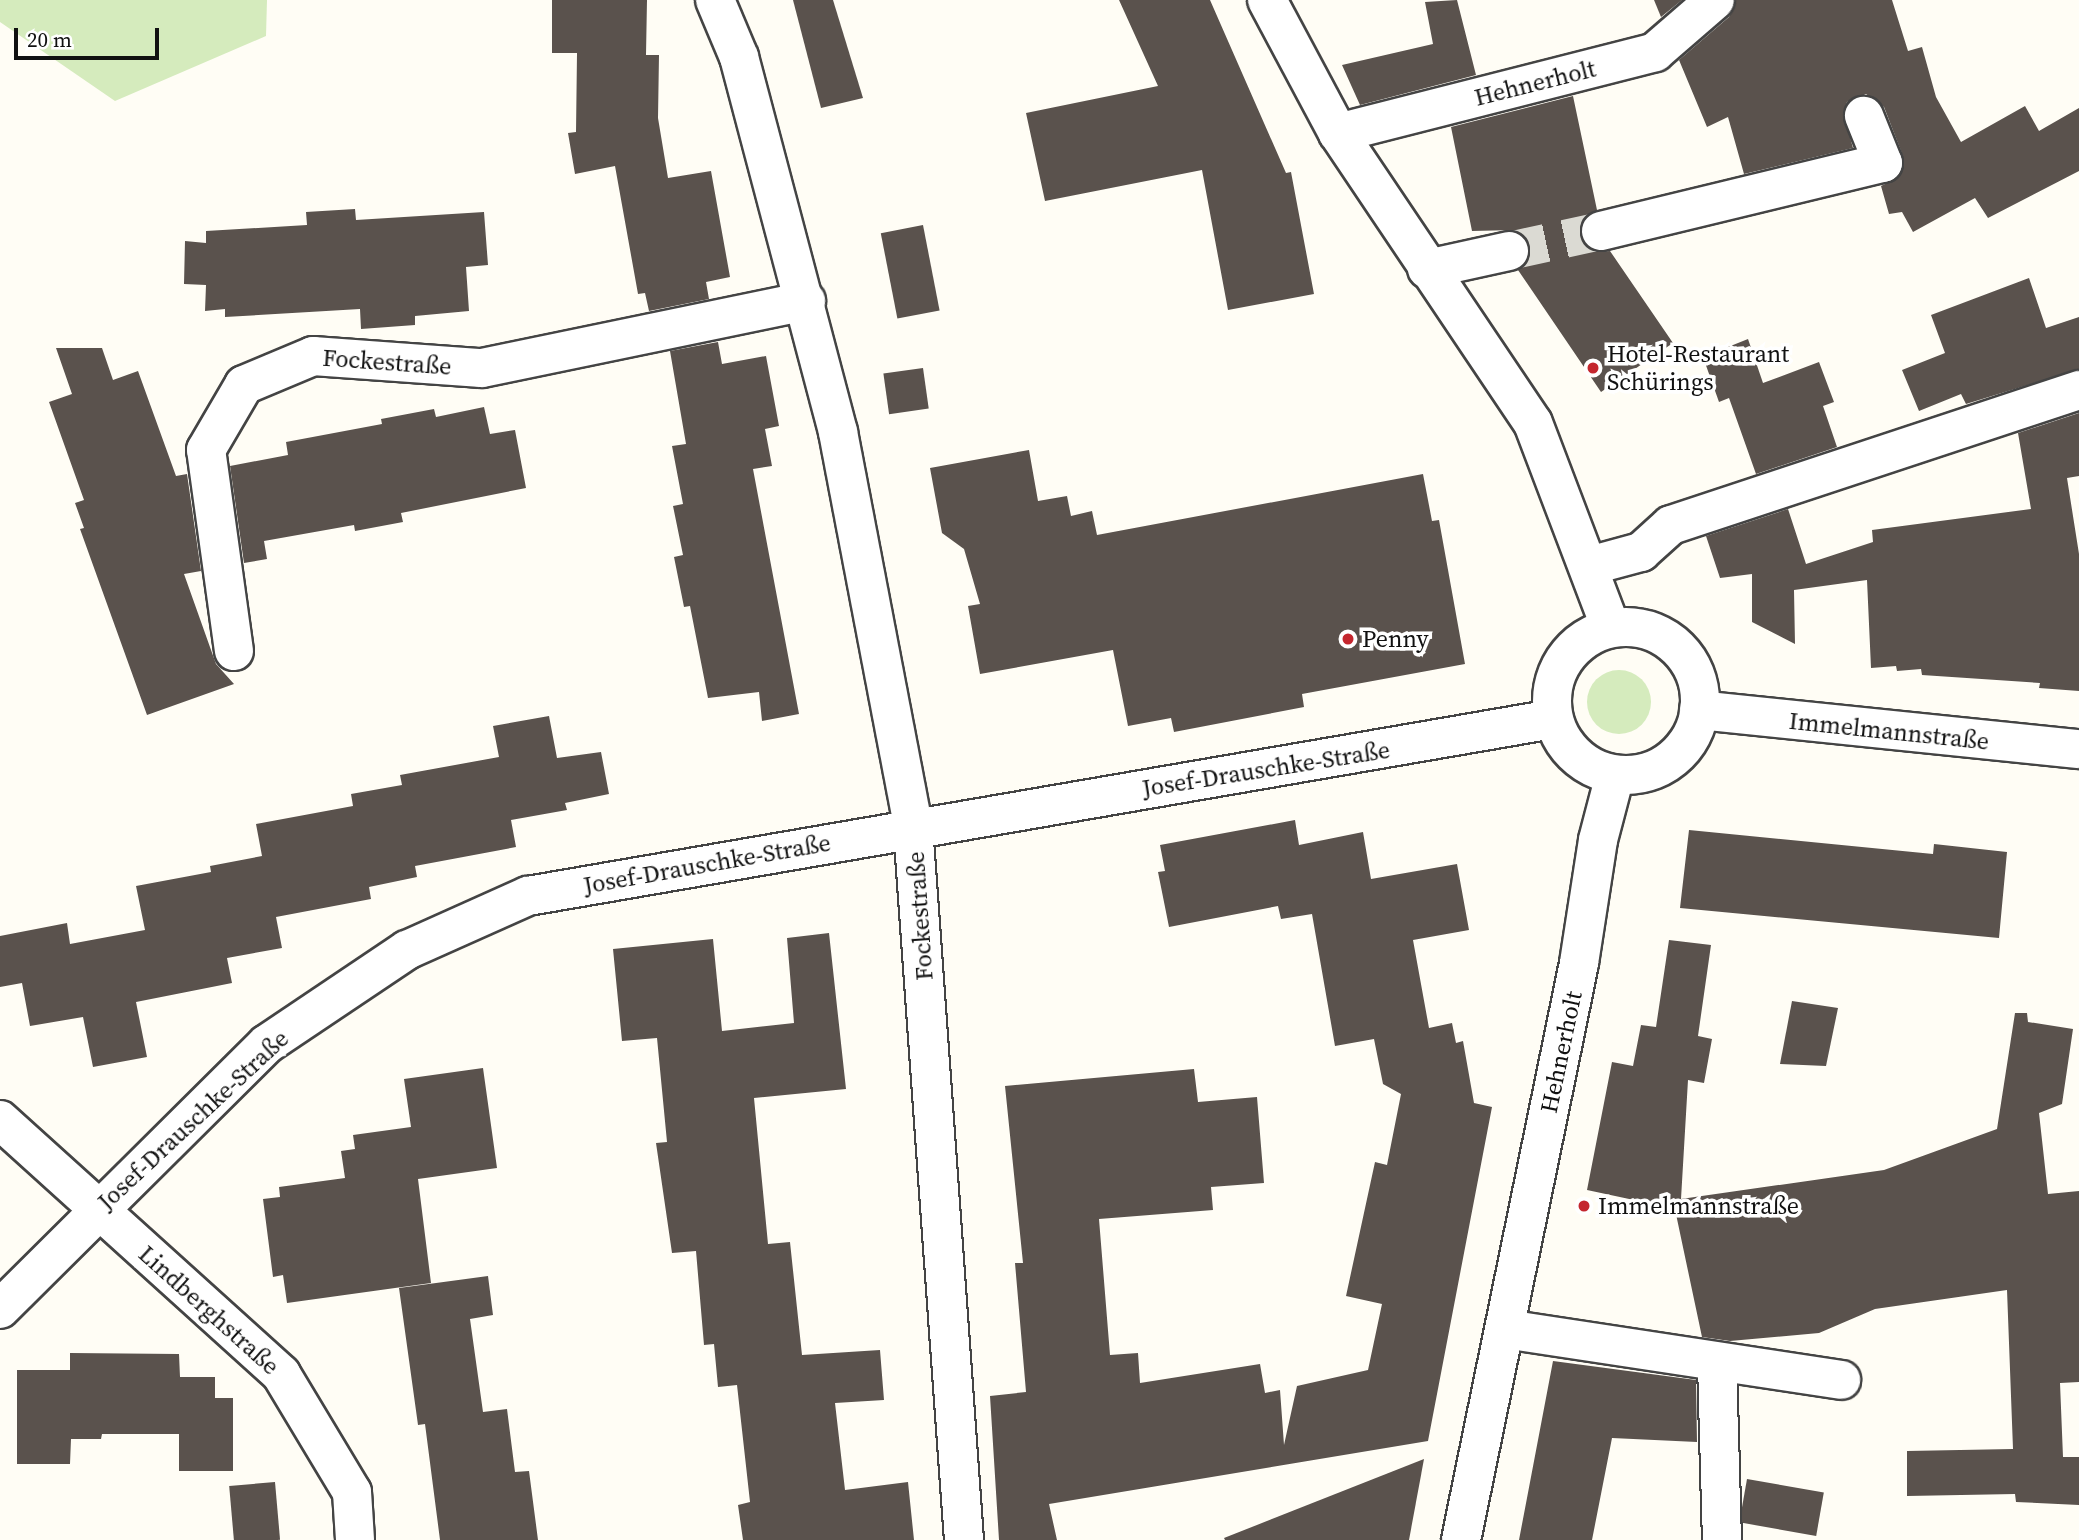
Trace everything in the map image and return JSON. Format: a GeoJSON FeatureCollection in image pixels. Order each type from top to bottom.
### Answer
{"type":"FeatureCollection","features":[{"type":"Feature","properties":{"kind":"street","name":"Fockestraße"},"geometry":{"type":"LineString","coordinates":[[715,0],[739,57],[806,301],[838,432],[913,827],[964,1540]]}},
{"type":"Feature","properties":{"kind":"street"},"geometry":{"type":"LineString","coordinates":[[1267,0],[1338,133],[1533,423],[1611,628]]}},
{"type":"Feature","properties":{"kind":"street","name":"Hehnerholt"},"geometry":{"type":"LineString","coordinates":[[1338,133],[1655,52],[1715,0]]}},
{"type":"Feature","properties":{"kind":"street"},"geometry":{"type":"LineString","coordinates":[[1601,231],[1883,163],[1864,116]]}},
{"type":"Feature","properties":{"kind":"street"},"geometry":{"type":"LineString","coordinates":[[1427,269],[1509,251]]}},
{"type":"Feature","properties":{"kind":"street","name":"Fockestraße"},"geometry":{"type":"LineString","coordinates":[[234,651],[206,450],[244,385],[313,356],[482,368],[806,301]]}},
{"type":"Feature","properties":{"kind":"street"},"geometry":{"type":"LineString","coordinates":[[1589,566],[1641,552],[1671,524],[2079,390]]}},
{"type":"Feature","properties":{"kind":"street"},"geometry":{"type":"LineString","coordinates":[[1611,628],[1655,633],[1676,646],[1691,666],[1699,710],[1684,748],[1669,762],[1636,775],[1615,775],[1587,765],[1565,744],[1553,719],[1553,682],[1560,663],[1577,644],[1611,628]]}},
{"type":"Feature","properties":{"kind":"street","name":"Immelmannstraße"},"geometry":{"type":"LineString","coordinates":[[1699,710],[2079,749]]}},
{"type":"Feature","properties":{"kind":"street","name":"Josef-Drauschke-Straße"},"geometry":{"type":"LineString","coordinates":[[0,1309],[96,1208],[267,1044],[407,950],[528,896],[913,827],[1553,719]]}},
{"type":"Feature","properties":{"kind":"street","name":"Hehnerholt"},"geometry":{"type":"LineString","coordinates":[[1461,1540],[1579,963],[1598,840],[1615,775]]}},
{"type":"Feature","properties":{"kind":"street","name":"Lindberghstraße"},"geometry":{"type":"LineString","coordinates":[[0,1121],[281,1374],[352,1492],[355,1540]]}},
{"type":"Feature","properties":{"kind":"street"},"geometry":{"type":"LineString","coordinates":[[1505,1329],[1841,1380]]}},
{"type":"Feature","properties":{"kind":"street"},"geometry":{"type":"LineString","coordinates":[[1717,1363],[1722,1540]]}},
{"type":"Feature","properties":{"kind":"green space"},"geometry":{"type":"Polygon","coordinates":[[[0,0],[267,0],[266,36],[115,101],[0,22],[0,0]]]}},
{"type":"Feature","properties":{"kind":"green space"},"geometry":{"type":"Polygon","coordinates":[[[1613,670],[1625,670],[1642,679],[1649,690],[1649,714],[1642,725],[1625,734],[1613,734],[1601,729],[1592,720],[1587,708],[1587,696],[1592,684],[1601,675],[1613,670]]]}},
{"type":"Feature","properties":{"kind":"building"},"geometry":{"type":"Polygon","coordinates":[[[552,0],[647,0],[646,55],[659,55],[658,118],[668,178],[711,171],[730,277],[706,282],[709,299],[649,311],[645,293],[638,294],[615,166],[575,174],[568,133],[576,132],[577,53],[552,53],[552,0]]]}},
{"type":"Feature","properties":{"kind":"building"},"geometry":{"type":"Polygon","coordinates":[[[793,0],[833,0],[863,98],[821,108],[793,0]]]}},
{"type":"Feature","properties":{"kind":"building"},"geometry":{"type":"Polygon","coordinates":[[[1119,0],[1210,0],[1286,173],[1291,172],[1314,294],[1228,310],[1202,170],[1045,201],[1026,113],[1158,86],[1119,0]]]}},
{"type":"Feature","properties":{"kind":"building"},"geometry":{"type":"Polygon","coordinates":[[[1457,0],[1476,75],[1360,105],[1342,65],[1433,44],[1425,2],[1457,0]]]}},
{"type":"Feature","properties":{"kind":"building"},"geometry":{"type":"Polygon","coordinates":[[[1654,0],[1682,0],[1661,17],[1654,0]]]}},
{"type":"Feature","properties":{"kind":"building"},"geometry":{"type":"Polygon","coordinates":[[[1736,0],[1892,0],[1908,51],[1922,47],[1936,97],[1961,142],[2025,106],[2039,131],[2079,108],[2079,171],[1988,218],[1975,198],[1913,232],[1902,212],[1889,214],[1881,186],[1899,177],[1903,156],[1884,107],[1866,94],[1847,102],[1843,112],[1853,148],[1744,174],[1728,117],[1707,127],[1679,60],[1729,17],[1736,0]]]}},
{"type":"Feature","properties":{"kind":"building"},"geometry":{"type":"Polygon","coordinates":[[[1573,96],[1597,210],[1580,224],[1580,237],[1594,252],[1610,251],[1673,343],[1601,392],[1518,270],[1530,257],[1526,237],[1515,230],[1472,231],[1451,127],[1573,96]]]}},
{"type":"Feature","properties":{"kind":"building"},"geometry":{"type":"Polygon","coordinates":[[[355,209],[356,220],[484,212],[488,265],[466,267],[469,311],[415,316],[415,325],[361,329],[360,309],[225,317],[225,309],[205,311],[206,285],[184,284],[185,241],[206,243],[206,231],[307,225],[306,212],[355,209]]]}},
{"type":"Feature","properties":{"kind":"building"},"geometry":{"type":"Polygon","coordinates":[[[923,225],[940,310],[897,319],[881,233],[923,225]]]}},
{"type":"Feature","properties":{"kind":"building"},"geometry":{"type":"Polygon","coordinates":[[[2029,278],[2046,328],[2079,317],[2079,369],[1966,404],[1961,394],[1919,411],[1902,370],[1945,353],[1931,315],[2029,278]]]}},
{"type":"Feature","properties":{"kind":"building"},"geometry":{"type":"Polygon","coordinates":[[[1748,339],[1763,383],[1819,362],[1834,402],[1823,406],[1837,447],[1756,474],[1729,398],[1719,402],[1703,357],[1748,339]]]}},
{"type":"Feature","properties":{"kind":"building"},"geometry":{"type":"Polygon","coordinates":[[[718,342],[722,364],[766,356],[779,426],[765,429],[772,466],[753,469],[799,714],[762,721],[759,692],[708,698],[690,606],[684,607],[674,557],[683,555],[673,506],[683,504],[672,446],[686,444],[670,351],[718,342]]]}},
{"type":"Feature","properties":{"kind":"building"},"geometry":{"type":"Polygon","coordinates":[[[56,348],[102,348],[113,380],[138,371],[176,476],[187,474],[201,571],[184,574],[216,664],[234,684],[147,715],[80,529],[84,528],[75,503],[84,500],[49,402],[72,394],[56,348]]]}},
{"type":"Feature","properties":{"kind":"building"},"geometry":{"type":"Polygon","coordinates":[[[923,368],[929,409],[889,414],[883,374],[923,368]]]}},
{"type":"Feature","properties":{"kind":"building"},"geometry":{"type":"Polygon","coordinates":[[[484,407],[490,434],[515,430],[526,488],[401,513],[403,522],[355,531],[354,525],[264,541],[267,559],[244,563],[230,466],[288,455],[286,442],[382,424],[381,419],[434,409],[436,417],[484,407]]]}},
{"type":"Feature","properties":{"kind":"building"},"geometry":{"type":"Polygon","coordinates":[[[2079,413],[2079,476],[2067,478],[2079,554],[2079,691],[2039,688],[2040,683],[1922,675],[1921,669],[1897,671],[1896,666],[1871,668],[1867,580],[1794,590],[1795,644],[1752,622],[1752,574],[1720,578],[1706,536],[1788,509],[1806,564],[1873,542],[1872,530],[2031,509],[2018,433],[2079,413]]]}},
{"type":"Feature","properties":{"kind":"building"},"geometry":{"type":"Polygon","coordinates":[[[1029,450],[1038,501],[1067,496],[1071,516],[1092,511],[1097,535],[1423,474],[1432,521],[1439,520],[1465,664],[1302,694],[1304,707],[1174,732],[1171,718],[1128,726],[1113,650],[980,674],[968,606],[980,604],[964,549],[942,533],[930,468],[1029,450]]]}},
{"type":"Feature","properties":{"kind":"building"},"geometry":{"type":"Polygon","coordinates":[[[549,716],[557,758],[601,752],[609,794],[565,803],[567,810],[511,820],[516,847],[415,866],[417,877],[369,887],[371,899],[276,917],[282,948],[227,958],[232,983],[136,1002],[147,1057],[93,1067],[83,1017],[30,1026],[22,983],[0,987],[0,936],[67,923],[70,944],[145,930],[136,886],[211,872],[210,866],[262,856],[256,824],[353,806],[351,794],[402,785],[400,775],[499,757],[493,726],[549,716]]]}},
{"type":"Feature","properties":{"kind":"building"},"geometry":{"type":"Polygon","coordinates":[[[1295,820],[1299,845],[1363,832],[1371,879],[1457,864],[1469,930],[1413,940],[1429,1028],[1452,1023],[1456,1043],[1463,1041],[1474,1103],[1492,1107],[1428,1441],[1049,1504],[1057,1540],[999,1540],[990,1396],[1026,1392],[1015,1263],[1023,1263],[1005,1086],[1194,1069],[1198,1102],[1257,1097],[1264,1183],[1211,1187],[1213,1210],[1099,1219],[1110,1355],[1138,1353],[1140,1383],[1260,1364],[1265,1393],[1280,1390],[1284,1445],[1297,1386],[1368,1370],[1382,1304],[1346,1296],[1375,1162],[1387,1165],[1401,1094],[1383,1084],[1374,1039],[1335,1046],[1312,914],[1281,919],[1278,906],[1169,927],[1158,872],[1165,871],[1160,845],[1295,820]]]}},
{"type":"Feature","properties":{"kind":"building"},"geometry":{"type":"Polygon","coordinates":[[[1689,830],[1933,854],[1934,844],[2007,852],[1999,938],[1680,908],[1689,830]]]}},
{"type":"Feature","properties":{"kind":"building"},"geometry":{"type":"Polygon","coordinates":[[[829,933],[846,1089],[754,1098],[768,1244],[790,1242],[802,1355],[880,1350],[884,1400],[835,1403],[845,1490],[908,1482],[914,1540],[743,1540],[738,1505],[750,1502],[737,1385],[718,1387],[714,1344],[704,1345],[696,1251],[672,1253],[656,1143],[667,1142],[657,1038],[622,1041],[613,949],[713,939],[722,1031],[794,1023],[787,938],[829,933]]]}},
{"type":"Feature","properties":{"kind":"building"},"geometry":{"type":"Polygon","coordinates":[[[1669,940],[1711,945],[1698,1036],[1712,1039],[1704,1083],[1688,1080],[1681,1199],[1884,1170],[1997,1129],[2015,1013],[2027,1013],[2028,1022],[2073,1029],[2062,1104],[2039,1113],[2048,1194],[2079,1191],[2079,1382],[2060,1383],[2063,1457],[2079,1457],[2079,1505],[2016,1502],[2015,1494],[1907,1496],[1907,1451],[2013,1449],[2007,1290],[1875,1309],[1819,1333],[1730,1341],[1702,1337],[1673,1200],[1648,1203],[1587,1190],[1612,1062],[1633,1066],[1641,1025],[1656,1027],[1669,940]]]}},
{"type":"Feature","properties":{"kind":"building"},"geometry":{"type":"Polygon","coordinates":[[[1792,1001],[1838,1008],[1826,1066],[1780,1064],[1792,1001]]]}},
{"type":"Feature","properties":{"kind":"building"},"geometry":{"type":"Polygon","coordinates":[[[483,1068],[497,1168],[418,1179],[431,1283],[287,1303],[283,1275],[273,1277],[263,1199],[280,1197],[279,1187],[345,1178],[341,1151],[355,1149],[353,1135],[411,1127],[404,1079],[483,1068]]]}},
{"type":"Feature","properties":{"kind":"building"},"geometry":{"type":"Polygon","coordinates":[[[488,1276],[493,1315],[470,1319],[483,1412],[507,1409],[515,1472],[529,1471],[538,1540],[440,1540],[425,1424],[418,1425],[399,1288],[488,1276]]]}},
{"type":"Feature","properties":{"kind":"building"},"geometry":{"type":"Polygon","coordinates":[[[70,1353],[179,1354],[180,1377],[215,1377],[215,1398],[233,1398],[233,1471],[179,1471],[179,1434],[102,1434],[101,1439],[71,1439],[70,1464],[17,1464],[17,1370],[70,1370],[70,1353]]]}},
{"type":"Feature","properties":{"kind":"building"},"geometry":{"type":"Polygon","coordinates":[[[1553,1361],[1696,1380],[1697,1442],[1612,1438],[1592,1540],[1519,1540],[1553,1361]]]}},
{"type":"Feature","properties":{"kind":"building"},"geometry":{"type":"Polygon","coordinates":[[[1424,1459],[1409,1540],[1224,1538],[1424,1459]]]}},
{"type":"Feature","properties":{"kind":"building"},"geometry":{"type":"Polygon","coordinates":[[[1747,1479],[1824,1493],[1816,1536],[1739,1522],[1747,1479]]]}},
{"type":"Feature","properties":{"kind":"building"},"geometry":{"type":"Polygon","coordinates":[[[275,1482],[280,1540],[234,1540],[229,1486],[275,1482]]]}},
{"type":"Feature","properties":{"kind":"tunnel"},"geometry":{"type":"LineString","coordinates":[[1509,251],[1601,231]]}},
{"type":"Feature","properties":{"kind":"place","name":"Hotel-Restaurant Schürings"},"geometry":{"type":"Point","coordinates":[1593,368]}},
{"type":"Feature","properties":{"kind":"place","name":"Penny"},"geometry":{"type":"Point","coordinates":[1348,639]}},
{"type":"Feature","properties":{"kind":"place","name":"Immelmannstraße"},"geometry":{"type":"Point","coordinates":[1584,1206]}}]}
